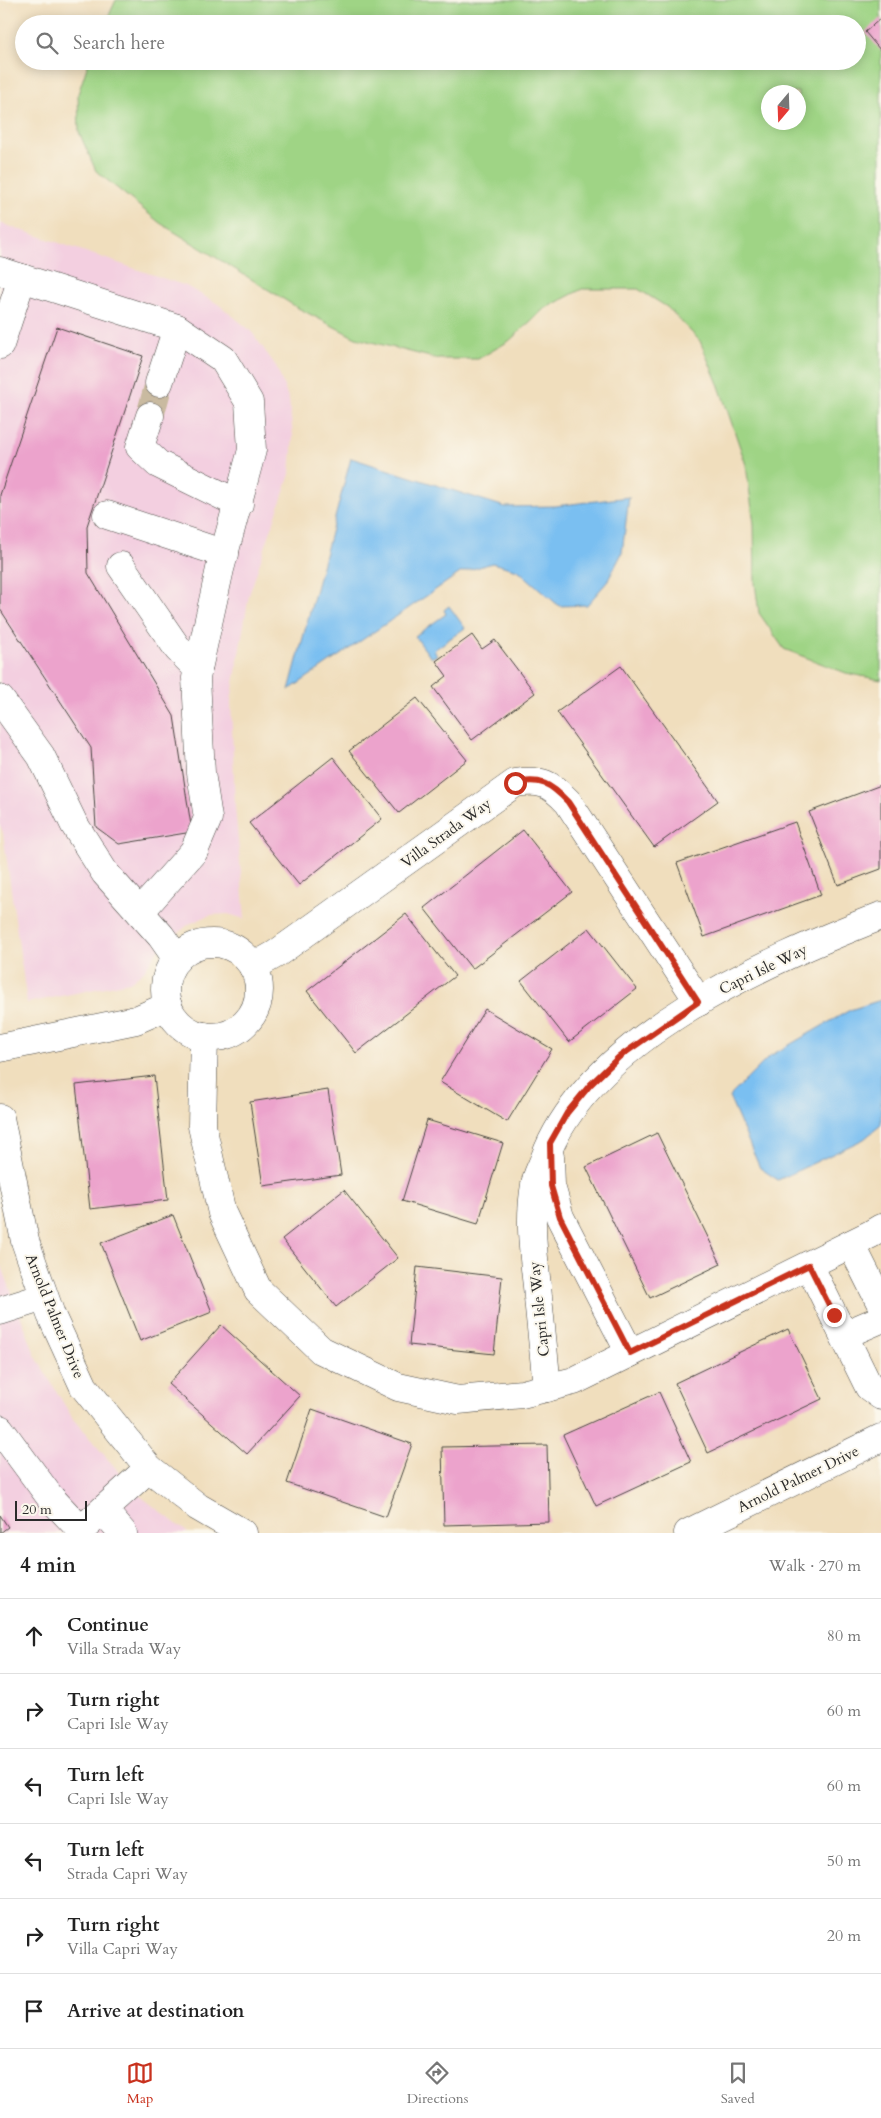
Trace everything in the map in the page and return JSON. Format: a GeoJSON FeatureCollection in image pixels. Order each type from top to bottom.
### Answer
{"type":"FeatureCollection","features":[{"type":"Feature","properties":{"kind":"street"},"geometry":{"type":"LineString","coordinates":[[0,345],[11,275],[177,328],[223,359],[248,402],[252,450],[196,678],[201,773],[208,818],[194,850],[140,912]]}},
{"type":"Feature","properties":{"kind":"street"},"geometry":{"type":"LineString","coordinates":[[159,383],[177,328]]}},
{"type":"Feature","properties":{"kind":"street"},"geometry":{"type":"LineString","coordinates":[[150,416],[140,447],[158,464],[239,504]]}},
{"type":"Feature","properties":{"kind":"street"},"geometry":{"type":"LineString","coordinates":[[107,515],[225,554]]}},
{"type":"Feature","properties":{"kind":"street"},"geometry":{"type":"LineString","coordinates":[[121,566],[178,649],[198,669]]}},
{"type":"Feature","properties":{"kind":"street"},"geometry":{"type":"LineString","coordinates":[[0,699],[41,756],[74,824],[105,873],[161,936],[177,959]]}},
{"type":"Feature","properties":{"kind":"street","name":"Villa Strada Way"},"geometry":{"type":"LineString","coordinates":[[253,967],[276,954],[515,783],[534,780],[556,789],[568,802],[698,1002]]}},
{"type":"Feature","properties":{"kind":"street","name":"Capri Isle Way"},"geometry":{"type":"LineString","coordinates":[[547,1388],[531,1228],[535,1183],[550,1143],[567,1113],[590,1085],[619,1057],[698,1002],[779,959],[881,916]]}},
{"type":"Feature","properties":{"kind":"street"},"geometry":{"type":"LineString","coordinates":[[205,944],[221,944],[234,949],[253,967],[259,989],[257,1006],[248,1020],[236,1031],[221,1036],[204,1036],[189,1031],[176,1020],[168,1006],[165,990],[168,974],[177,959],[189,949],[205,944]]}},
{"type":"Feature","properties":{"kind":"street"},"geometry":{"type":"LineString","coordinates":[[0,1048],[136,1020],[168,1006]]}},
{"type":"Feature","properties":{"kind":"street"},"geometry":{"type":"LineString","coordinates":[[204,1036],[202,1126],[222,1213],[258,1290],[321,1350],[398,1387],[458,1400],[522,1394],[574,1381],[881,1228]]}},
{"type":"Feature","properties":{"kind":"street","name":"Arnold Palmer Drive"},"geometry":{"type":"LineString","coordinates":[[0,1118],[24,1241],[44,1297],[84,1387],[149,1468],[198,1507],[243,1533]]}},
{"type":"Feature","properties":{"kind":"street"},"geometry":{"type":"LineString","coordinates":[[550,1143],[551,1186],[560,1217],[630,1353]]}},
{"type":"Feature","properties":{"kind":"street"},"geometry":{"type":"LineString","coordinates":[[851,1244],[881,1304]]}},
{"type":"Feature","properties":{"kind":"street"},"geometry":{"type":"LineString","coordinates":[[809,1265],[869,1387],[881,1396]]}},
{"type":"Feature","properties":{"kind":"street"},"geometry":{"type":"LineString","coordinates":[[0,1311],[44,1297]]}},
{"type":"Feature","properties":{"kind":"street"},"geometry":{"type":"LineString","coordinates":[[844,1336],[881,1319]]}},
{"type":"Feature","properties":{"kind":"street"},"geometry":{"type":"LineString","coordinates":[[0,1429],[79,1532],[149,1468]]}},
{"type":"Feature","properties":{"kind":"street","name":"Arnold Palmer Drive"},"geometry":{"type":"LineString","coordinates":[[688,1533],[881,1438]]}},
{"type":"Feature","properties":{"kind":"street"},"geometry":{"type":"LineString","coordinates":[[103,1510],[123,1533]]}},
{"type":"Feature","properties":{"kind":"shaded area"},"geometry":{"type":"Polygon","coordinates":[[[0,223],[186,286],[218,304],[251,331],[276,366],[289,400],[293,436],[290,474],[249,595],[231,701],[235,806],[245,919],[228,914],[210,915],[189,924],[158,950],[144,971],[130,982],[27,1003],[3,833],[0,825],[0,223]]]}},
{"type":"Feature","properties":{"kind":"shaded area"},"geometry":{"type":"Polygon","coordinates":[[[0,1261],[36,1357],[73,1419],[139,1495],[188,1533],[0,1533],[0,1261]]]}},
{"type":"Feature","properties":{"kind":"green space"},"geometry":{"type":"Polygon","coordinates":[[[116,0],[881,0],[881,680],[846,673],[784,649],[759,613],[755,583],[754,524],[746,465],[719,386],[700,341],[667,307],[638,289],[582,289],[544,309],[509,341],[478,359],[438,359],[356,338],[298,308],[160,223],[96,171],[79,132],[78,94],[86,70],[866,70],[866,15],[109,15],[116,0]]]}},
{"type":"Feature","properties":{"kind":"water"},"geometry":{"type":"Polygon","coordinates":[[[351,458],[505,507],[555,506],[629,497],[622,553],[607,582],[587,605],[559,606],[518,570],[492,563],[460,573],[289,690],[351,458]]]}},
{"type":"Feature","properties":{"kind":"water"},"geometry":{"type":"Polygon","coordinates":[[[449,606],[465,628],[434,650],[437,655],[431,658],[415,636],[446,614],[444,610],[449,606]]]}},
{"type":"Feature","properties":{"kind":"water"},"geometry":{"type":"Polygon","coordinates":[[[881,1000],[881,1125],[864,1139],[778,1180],[760,1168],[729,1097],[770,1056],[850,1010],[881,1000]]]}},
{"type":"Feature","properties":{"kind":"building"},"geometry":{"type":"Polygon","coordinates":[[[881,18],[881,51],[866,33],[881,18]]]}},
{"type":"Feature","properties":{"kind":"building"},"geometry":{"type":"Polygon","coordinates":[[[57,327],[143,356],[87,526],[88,573],[174,716],[192,832],[119,844],[96,827],[91,748],[0,609],[0,495],[57,327]]]}},
{"type":"Feature","properties":{"kind":"building"},"geometry":{"type":"Polygon","coordinates":[[[472,635],[482,649],[495,640],[535,693],[472,740],[433,687],[447,676],[436,661],[472,635]]]}},
{"type":"Feature","properties":{"kind":"building"},"geometry":{"type":"Polygon","coordinates":[[[621,666],[718,801],[654,847],[557,712],[621,666]]]}},
{"type":"Feature","properties":{"kind":"building"},"geometry":{"type":"Polygon","coordinates":[[[417,698],[467,760],[399,813],[349,751],[417,698]]]}},
{"type":"Feature","properties":{"kind":"building"},"geometry":{"type":"Polygon","coordinates":[[[333,757],[382,819],[299,885],[249,823],[333,757]]]}},
{"type":"Feature","properties":{"kind":"building"},"geometry":{"type":"Polygon","coordinates":[[[881,785],[881,869],[838,885],[809,812],[881,785]]]}},
{"type":"Feature","properties":{"kind":"building"},"geometry":{"type":"Polygon","coordinates":[[[795,822],[821,895],[704,937],[677,863],[795,822]]]}},
{"type":"Feature","properties":{"kind":"building"},"geometry":{"type":"Polygon","coordinates":[[[523,830],[572,892],[472,969],[424,908],[523,830]]]}},
{"type":"Feature","properties":{"kind":"building"},"geometry":{"type":"Polygon","coordinates":[[[406,914],[455,976],[356,1053],[307,991],[406,914]]]}},
{"type":"Feature","properties":{"kind":"building"},"geometry":{"type":"Polygon","coordinates":[[[589,928],[637,989],[569,1042],[521,981],[589,928]]]}},
{"type":"Feature","properties":{"kind":"building"},"geometry":{"type":"Polygon","coordinates":[[[485,1009],[552,1049],[507,1122],[440,1082],[485,1009]]]}},
{"type":"Feature","properties":{"kind":"building"},"geometry":{"type":"Polygon","coordinates":[[[154,1076],[168,1200],[90,1209],[76,1085],[154,1076]]]}},
{"type":"Feature","properties":{"kind":"building"},"geometry":{"type":"Polygon","coordinates":[[[328,1090],[341,1175],[263,1186],[250,1102],[328,1090]]]}},
{"type":"Feature","properties":{"kind":"building"},"geometry":{"type":"Polygon","coordinates":[[[427,1120],[503,1143],[478,1224],[402,1201],[427,1120]]]}},
{"type":"Feature","properties":{"kind":"building"},"geometry":{"type":"Polygon","coordinates":[[[657,1133],[721,1264],[650,1298],[586,1167],[657,1133]]]}},
{"type":"Feature","properties":{"kind":"building"},"geometry":{"type":"Polygon","coordinates":[[[344,1190],[398,1258],[336,1307],[282,1239],[344,1190]]]}},
{"type":"Feature","properties":{"kind":"building"},"geometry":{"type":"Polygon","coordinates":[[[173,1215],[212,1312],[140,1341],[101,1243],[173,1215]]]}},
{"type":"Feature","properties":{"kind":"building"},"geometry":{"type":"Polygon","coordinates":[[[417,1267],[502,1277],[494,1354],[409,1345],[417,1267]]]}},
{"type":"Feature","properties":{"kind":"building"},"geometry":{"type":"Polygon","coordinates":[[[221,1325],[300,1396],[247,1454],[168,1384],[221,1325]]]}},
{"type":"Feature","properties":{"kind":"building"},"geometry":{"type":"Polygon","coordinates":[[[788,1329],[822,1399],[708,1453],[675,1383],[788,1329]]]}},
{"type":"Feature","properties":{"kind":"building"},"geometry":{"type":"Polygon","coordinates":[[[659,1392],[691,1462],[596,1506],[563,1435],[659,1392]]]}},
{"type":"Feature","properties":{"kind":"building"},"geometry":{"type":"Polygon","coordinates":[[[312,1409],[412,1444],[386,1517],[287,1483],[312,1409]]]}},
{"type":"Feature","properties":{"kind":"building"},"geometry":{"type":"Polygon","coordinates":[[[547,1445],[549,1522],[444,1525],[442,1447],[547,1445]]]}},
{"type":"Feature","properties":{"kind":"building"},"geometry":{"type":"Polygon","coordinates":[[[0,1515],[8,1527],[0,1533],[0,1515]]]}},
{"type":"Feature","properties":{"kind":"tunnel"},"geometry":{"type":"LineString","coordinates":[[150,416],[159,383]]}},
{"type":"Feature","properties":{"kind":"route"},"geometry":{"type":"LineString","coordinates":[[515,783],[534,780],[556,789],[568,802],[698,1002],[619,1057],[590,1085],[567,1113],[550,1143],[551,1186],[560,1217],[630,1353],[809,1265],[834,1315]]}}]}
